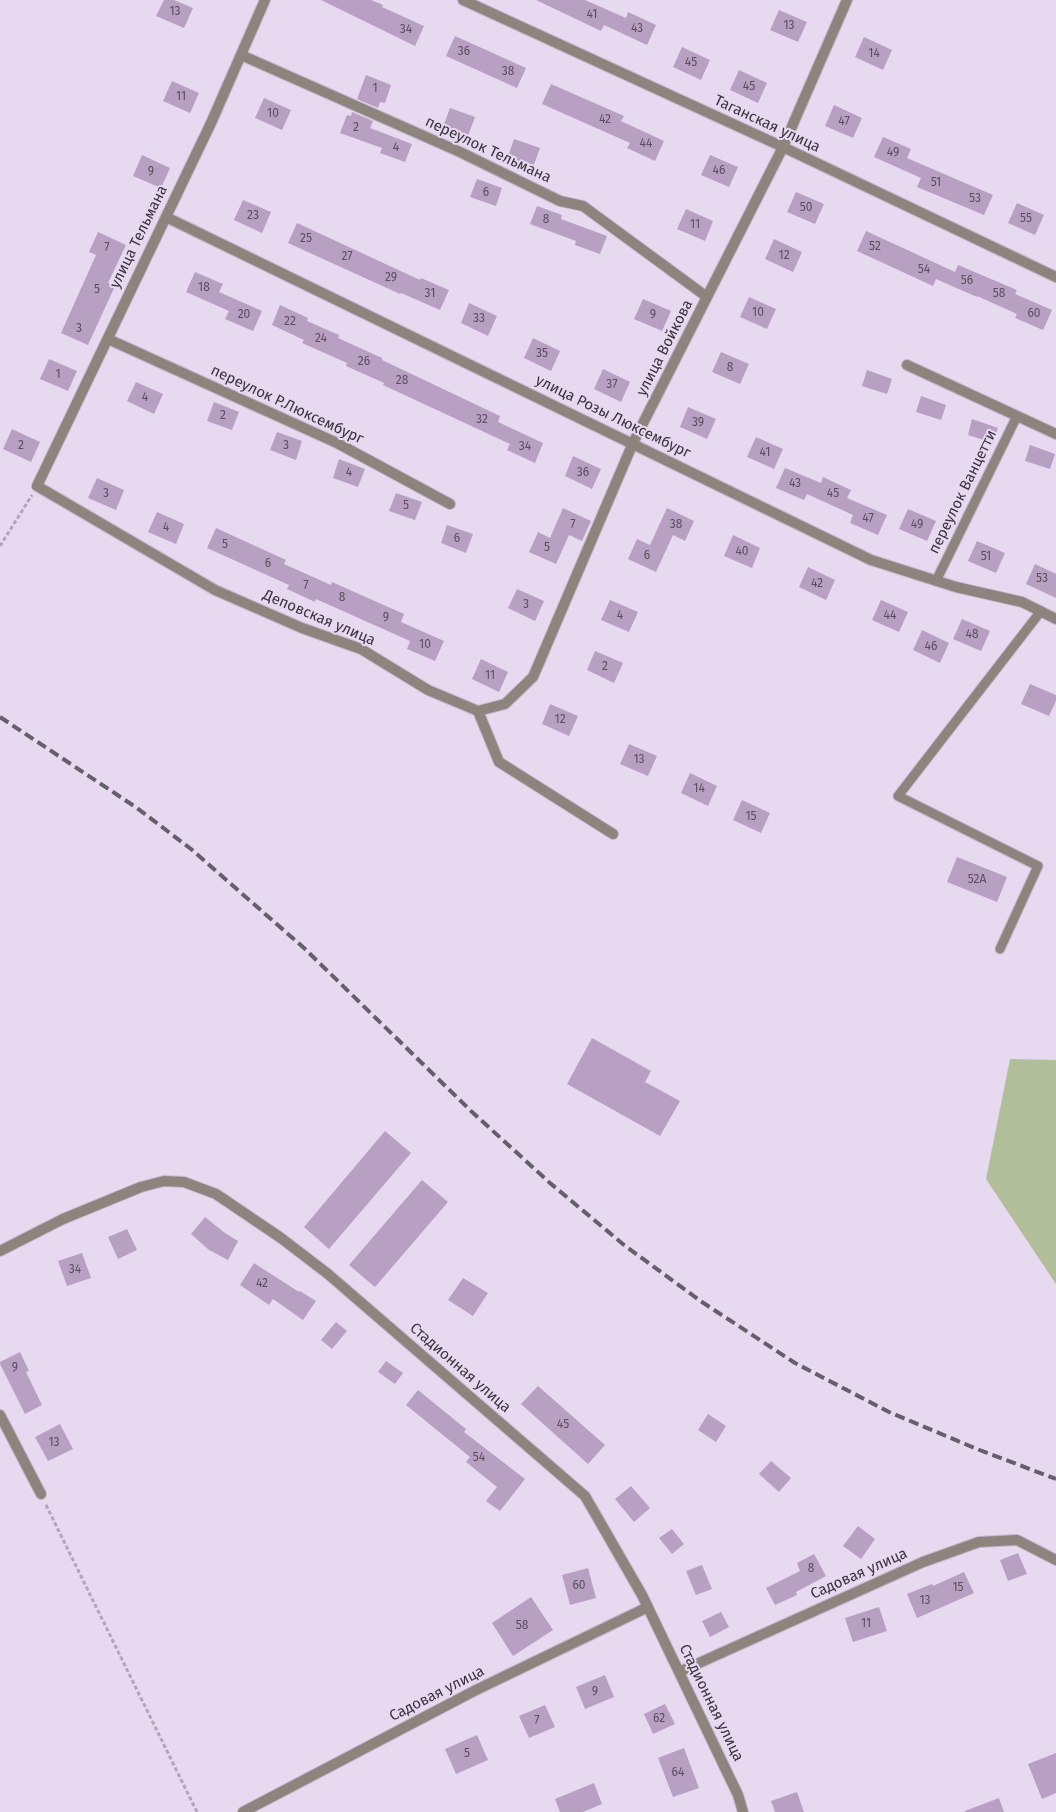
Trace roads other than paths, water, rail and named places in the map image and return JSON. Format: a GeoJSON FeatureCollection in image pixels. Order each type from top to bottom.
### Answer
{"type":"FeatureCollection","features":[{"type":"Feature","properties":{"kind":"street","name":"улица Тельмана"},"geometry":{"type":"LineString","coordinates":[[37,486],[211,123],[265,0]]}},
{"type":"Feature","properties":{"kind":"street","name":"Таганская улица"},"geometry":{"type":"LineString","coordinates":[[463,0],[783,147],[1056,278]]}},
{"type":"Feature","properties":{"kind":"street","name":"улица Войкова"},"geometry":{"type":"LineString","coordinates":[[478,711],[505,704],[533,677],[633,443],[783,147],[847,0]]}},
{"type":"Feature","properties":{"kind":"street","name":"переулок Тельмана"},"geometry":{"type":"LineString","coordinates":[[241,55],[460,152],[560,201],[583,206],[707,297]]}},
{"type":"Feature","properties":{"kind":"street","name":"улица Розы Люксембург"},"geometry":{"type":"LineString","coordinates":[[166,217],[871,560],[956,588],[1022,602],[1056,618]]}},
{"type":"Feature","properties":{"kind":"street","name":"переулок Р.Люксембург"},"geometry":{"type":"LineString","coordinates":[[108,339],[337,443],[450,504]]}},
{"type":"Feature","properties":{"kind":"street"},"geometry":{"type":"LineString","coordinates":[[907,365],[1056,434]]}},
{"type":"Feature","properties":{"kind":"street","name":"Деповская улица"},"geometry":{"type":"LineString","coordinates":[[37,486],[215,590],[302,628],[360,649],[428,690],[478,711]]}},
{"type":"Feature","properties":{"kind":"street"},"geometry":{"type":"LineString","coordinates":[[478,711],[499,762],[613,834]]}},
{"type":"Feature","properties":{"kind":"street","name":"Стадионная улица"},"geometry":{"type":"LineString","coordinates":[[0,1251],[63,1219],[141,1187],[164,1181],[184,1182],[216,1194],[281,1238],[328,1274],[584,1496],[648,1608],[738,1795],[743,1812]]}},
{"type":"Feature","properties":{"kind":"street"},"geometry":{"type":"LineString","coordinates":[[0,1415],[41,1494]]}},
{"type":"Feature","properties":{"kind":"street","name":"Садовая улица"},"geometry":{"type":"LineString","coordinates":[[679,1672],[923,1562],[979,1542],[1017,1540],[1056,1560]]}},
{"type":"Feature","properties":{"kind":"street","name":"Садовая улица"},"geometry":{"type":"LineString","coordinates":[[242,1812],[476,1690],[648,1608]]}},
{"type":"Feature","properties":{"kind":"lane","name":"переулок Ванцетти"},"geometry":{"type":"LineString","coordinates":[[936,581],[1017,416]]}},
{"type":"Feature","properties":{"kind":"lane"},"geometry":{"type":"LineString","coordinates":[[1000,949],[1038,866],[898,796],[1041,612]]}},
{"type":"Feature","properties":{"kind":"railway"},"geometry":{"type":"LineString","coordinates":[[0,717],[137,808],[191,849],[304,948],[471,1111],[550,1183],[624,1245],[702,1302],[795,1363],[889,1412],[977,1449],[1056,1479]]}}]}
